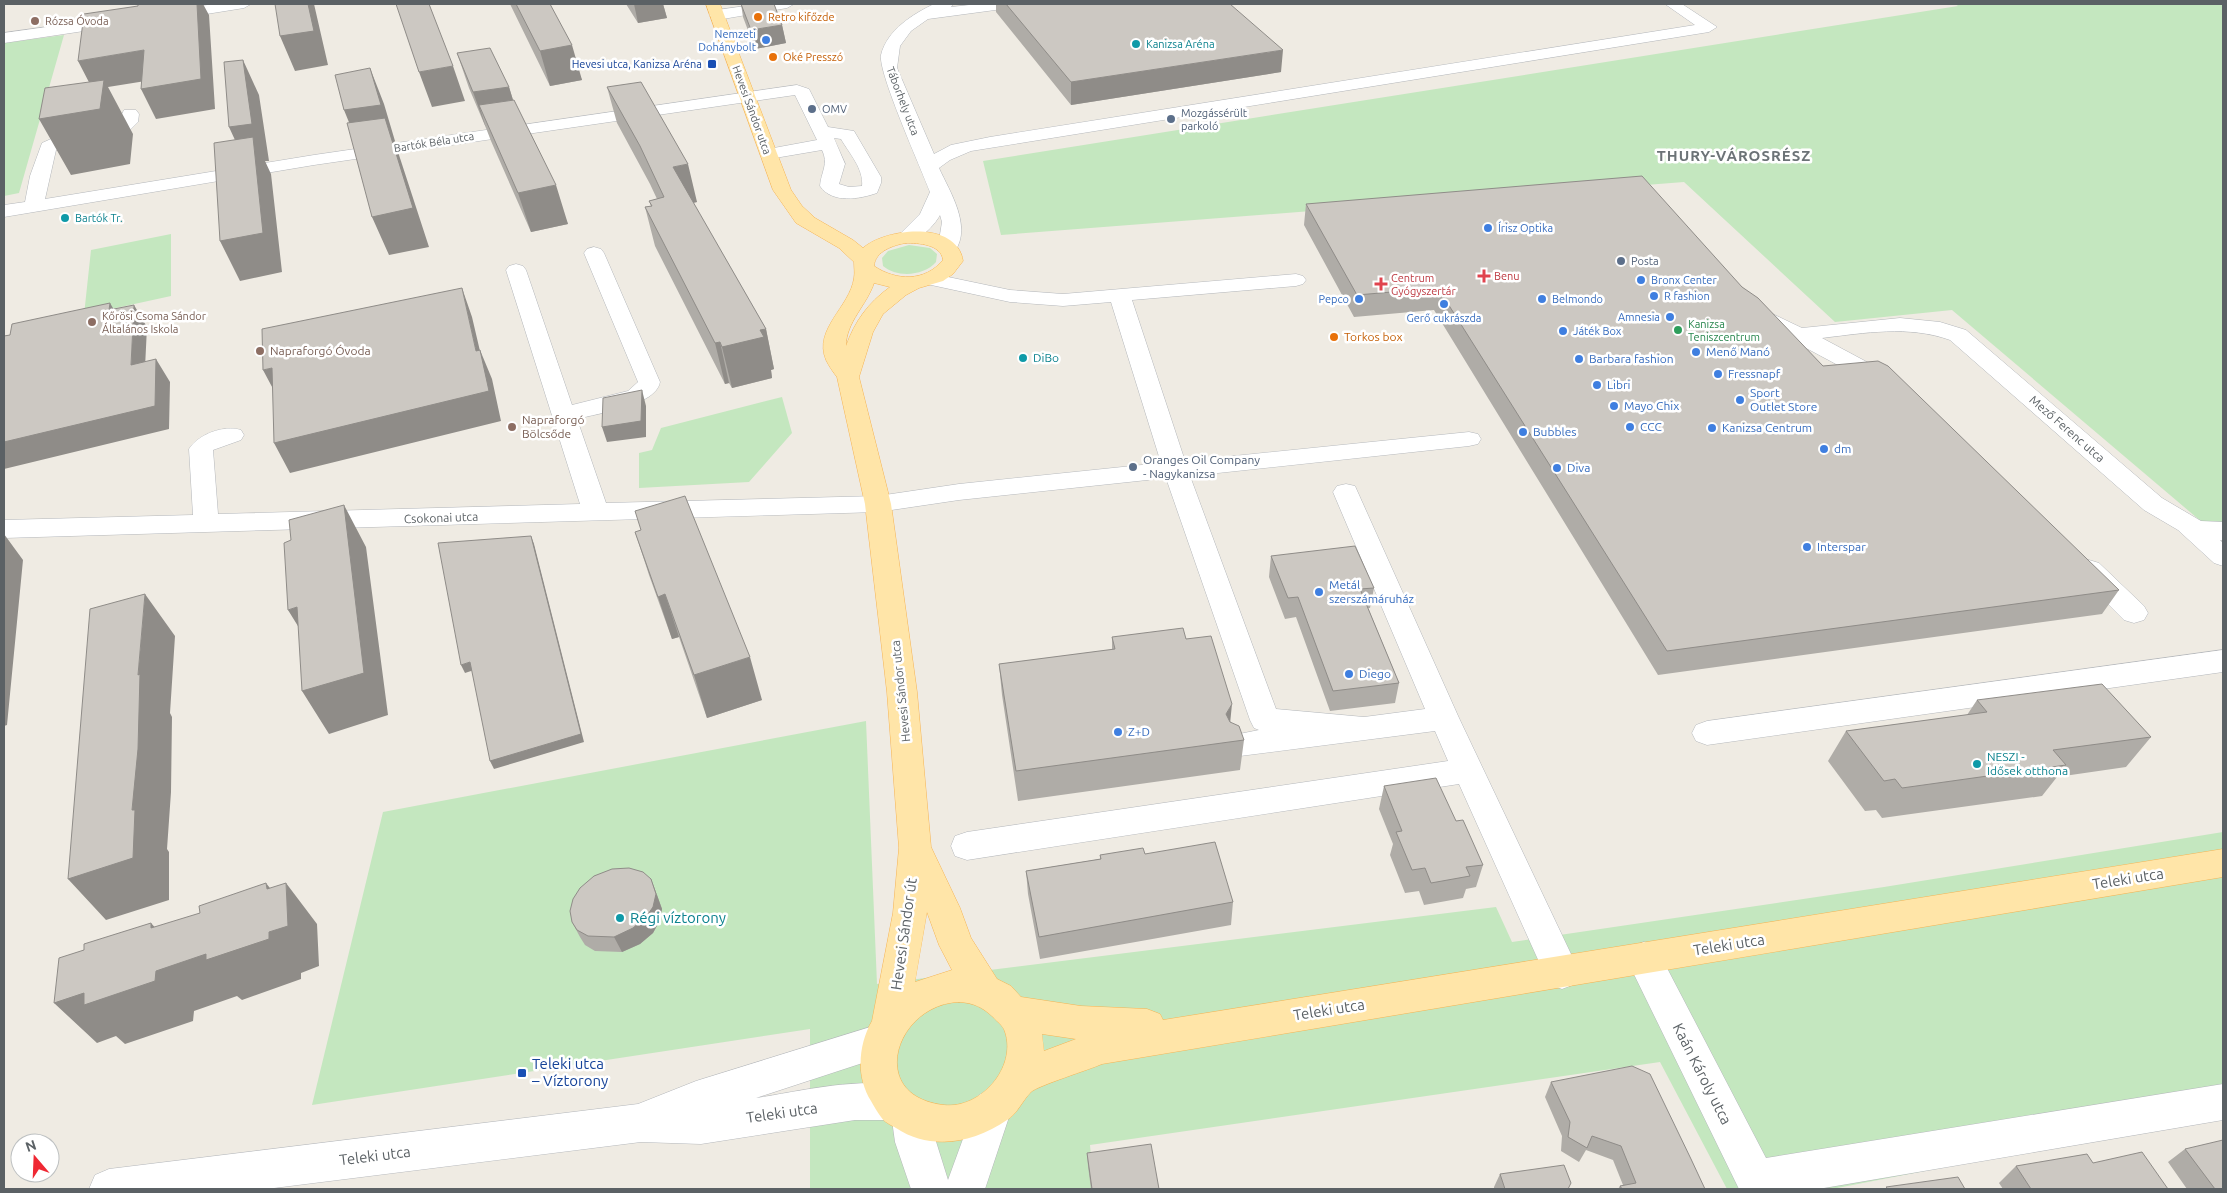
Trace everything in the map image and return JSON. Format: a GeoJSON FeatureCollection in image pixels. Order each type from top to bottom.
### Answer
{"type":"FeatureCollection","features":[{"type":"Feature","properties":{"kind":"main road","name":"Hevesi Sándor utca"},"geometry":{"type":"LineString","coordinates":[[715,9],[782,190],[798,213],[814,226],[854,248],[865,266],[864,287],[846,311],[838,329],[835,342],[837,365],[848,377]]}},
{"type":"Feature","properties":{"kind":"main road"},"geometry":{"type":"LineString","coordinates":[[798,213],[861,230],[903,238],[934,240],[950,254]]}},
{"type":"Feature","properties":{"kind":"main road"},"geometry":{"type":"LineString","coordinates":[[903,238],[884,243],[871,250],[865,266],[873,276],[884,281],[922,281]]}},
{"type":"Feature","properties":{"kind":"main road","name":"Hevesi Sándor utca"},"geometry":{"type":"LineString","coordinates":[[950,254],[941,274],[894,293],[868,318],[857,340],[848,377],[878,504],[902,692],[915,846],[943,908],[956,945],[998,1002]]}},
{"type":"Feature","properties":{"kind":"main road","name":"Hevesi Sándor út"},"geometry":{"type":"LineString","coordinates":[[885,1031],[910,913],[915,846]]}},
{"type":"Feature","properties":{"kind":"main road","name":"Teleki utca"},"geometry":{"type":"LineString","coordinates":[[1019,1078],[1102,1046],[1562,973],[2223,863]]}},
{"type":"Feature","properties":{"kind":"main road"},"geometry":{"type":"LineString","coordinates":[[949,987],[973,988],[998,1002],[1023,1031],[1025,1051],[1019,1078],[1004,1099],[983,1115],[957,1124],[933,1124],[902,1109],[881,1084],[877,1062],[885,1031],[907,1004],[926,992],[949,987]]}},
{"type":"Feature","properties":{"kind":"main road","name":"Teleki utca"},"geometry":{"type":"LineString","coordinates":[[998,1002],[1088,1025],[1234,1025]]}},
{"type":"Feature","properties":{"kind":"street"},"geometry":{"type":"LineString","coordinates":[[158,16],[244,4]]}},
{"type":"Feature","properties":{"kind":"street"},"geometry":{"type":"LineString","coordinates":[[715,9],[787,4]]}},
{"type":"Feature","properties":{"kind":"street","name":"Táborhely utca"},"geometry":{"type":"LineString","coordinates":[[946,4],[924,16],[898,36],[892,45],[888,57],[889,68],[952,222],[950,254]]}},
{"type":"Feature","properties":{"kind":"street"},"geometry":{"type":"LineString","coordinates":[[924,16],[1010,4]]}},
{"type":"Feature","properties":{"kind":"street"},"geometry":{"type":"LineString","coordinates":[[930,167],[940,157],[958,148],[1066,129],[1709,27],[1672,4]]}},
{"type":"Feature","properties":{"kind":"street"},"geometry":{"type":"LineString","coordinates":[[4,38],[138,19]]}},
{"type":"Feature","properties":{"kind":"street","name":"Bartók Béla utca"},"geometry":{"type":"LineString","coordinates":[[4,211],[333,158],[797,90],[803,94],[824,138],[769,154]]}},
{"type":"Feature","properties":{"kind":"street"},"geometry":{"type":"LineString","coordinates":[[34,206],[38,176],[48,148],[54,143],[68,138],[124,126],[128,122],[130,114]]}},
{"type":"Feature","properties":{"kind":"street"},"geometry":{"type":"LineString","coordinates":[[903,238],[929,217],[939,192]]}},
{"type":"Feature","properties":{"kind":"street"},"geometry":{"type":"LineString","coordinates":[[564,415],[636,396],[648,387],[649,382],[594,253]]}},
{"type":"Feature","properties":{"kind":"street"},"geometry":{"type":"LineString","coordinates":[[950,254],[981,278],[1005,288],[1048,300]]}},
{"type":"Feature","properties":{"kind":"street"},"geometry":{"type":"LineString","coordinates":[[516,270],[596,513]]}},
{"type":"Feature","properties":{"kind":"street"},"geometry":{"type":"LineString","coordinates":[[922,281],[1010,296],[1048,300],[1120,296],[1296,280]]}},
{"type":"Feature","properties":{"kind":"street"},"geometry":{"type":"LineString","coordinates":[[1120,296],[1175,469],[1265,720],[1364,728]]}},
{"type":"Feature","properties":{"kind":"street"},"geometry":{"type":"LineString","coordinates":[[1744,303],[1768,320],[1876,375],[1902,392]]}},
{"type":"Feature","properties":{"kind":"street","name":"Mező Ferenc utca"},"geometry":{"type":"LineString","coordinates":[[1797,335],[1914,323],[1935,326],[1958,334],[2153,504],[2184,522],[2207,531],[2223,532]]}},
{"type":"Feature","properties":{"kind":"street"},"geometry":{"type":"LineString","coordinates":[[206,524],[201,449],[206,443],[232,435]]}},
{"type":"Feature","properties":{"kind":"street","name":"Csokonai utca"},"geometry":{"type":"LineString","coordinates":[[4,530],[878,504],[959,492],[1469,438]]}},
{"type":"Feature","properties":{"kind":"street"},"geometry":{"type":"LineString","coordinates":[[1346,492],[1444,718],[1562,973]]}},
{"type":"Feature","properties":{"kind":"street"},"geometry":{"type":"LineString","coordinates":[[2184,522],[2223,557]]}},
{"type":"Feature","properties":{"kind":"street"},"geometry":{"type":"LineString","coordinates":[[2072,552],[2134,613]]}},
{"type":"Feature","properties":{"kind":"street"},"geometry":{"type":"LineString","coordinates":[[1707,733],[2223,661]]}},
{"type":"Feature","properties":{"kind":"street"},"geometry":{"type":"LineString","coordinates":[[1240,744],[1444,718]]}},
{"type":"Feature","properties":{"kind":"street"},"geometry":{"type":"LineString","coordinates":[[967,846],[1468,770]]}},
{"type":"Feature","properties":{"kind":"street","name":"Kaán Károly utca"},"geometry":{"type":"LineString","coordinates":[[1644,958],[1757,1185]]}},
{"type":"Feature","properties":{"kind":"street","name":"Teleki utca"},"geometry":{"type":"LineString","coordinates":[[641,1123],[696,1099],[885,1031]]}},
{"type":"Feature","properties":{"kind":"street","name":"Teleki utca"},"geometry":{"type":"LineString","coordinates":[[110,1189],[641,1123],[701,1125],[855,1102],[902,1109]]}},
{"type":"Feature","properties":{"kind":"street"},"geometry":{"type":"LineString","coordinates":[[1757,1185],[2223,1102]]}},
{"type":"Feature","properties":{"kind":"street"},"geometry":{"type":"LineString","coordinates":[[965,1189],[993,1108]]}},
{"type":"Feature","properties":{"kind":"street"},"geometry":{"type":"LineString","coordinates":[[902,1109],[931,1189]]}},
{"type":"Feature","properties":{"kind":"green space"},"geometry":{"type":"Polygon","coordinates":[[[1955,4],[2223,4],[2223,540],[1952,310],[1835,322],[1684,182],[1001,235],[983,161],[1958,6],[1955,4]]]}},
{"type":"Feature","properties":{"kind":"green space"},"geometry":{"type":"Polygon","coordinates":[[[64,35],[19,193],[4,196],[4,43],[64,35]]]}},
{"type":"Feature","properties":{"kind":"green space"},"geometry":{"type":"Polygon","coordinates":[[[171,234],[171,296],[84,315],[91,250],[171,234]]]}},
{"type":"Feature","properties":{"kind":"green space"},"geometry":{"type":"Polygon","coordinates":[[[909,245],[930,248],[937,254],[936,262],[925,270],[910,274],[889,270],[883,266],[882,258],[888,251],[909,245]]]}},
{"type":"Feature","properties":{"kind":"green space"},"geometry":{"type":"Polygon","coordinates":[[[782,397],[792,433],[749,482],[639,488],[639,453],[652,450],[661,428],[782,397]]]}},
{"type":"Feature","properties":{"kind":"green space"},"geometry":{"type":"Polygon","coordinates":[[[866,721],[877,984],[1496,907],[1512,942],[1884,887],[2223,832],[2223,1113],[1832,1189],[1727,1189],[1660,1062],[1090,1145],[1094,1189],[810,1189],[810,1029],[312,1105],[383,812],[866,721]]]}},
{"type":"Feature","properties":{"kind":"building"},"geometry":{"type":"Polygon","coordinates":[[[138,4],[197,4],[201,79],[141,89],[144,50],[78,61],[84,14],[138,6],[138,4]]]}},
{"type":"Feature","properties":{"kind":"building"},"geometry":{"type":"Polygon","coordinates":[[[275,4],[308,4],[314,31],[280,36],[275,4]]]}},
{"type":"Feature","properties":{"kind":"building"},"geometry":{"type":"Polygon","coordinates":[[[396,4],[429,4],[453,66],[419,72],[396,4]]]}},
{"type":"Feature","properties":{"kind":"building"},"geometry":{"type":"Polygon","coordinates":[[[516,4],[550,4],[572,45],[540,51],[516,4]]]}},
{"type":"Feature","properties":{"kind":"building"},"geometry":{"type":"Polygon","coordinates":[[[741,4],[774,4],[782,25],[751,30],[741,4]]]}},
{"type":"Feature","properties":{"kind":"building","name":"Kanizsa Aréna"},"geometry":{"type":"Polygon","coordinates":[[[1006,4],[1230,4],[1283,50],[1071,82],[1006,4]]]}},
{"type":"Feature","properties":{"kind":"building"},"geometry":{"type":"Polygon","coordinates":[[[490,48],[509,87],[473,92],[457,53],[490,48]]]}},
{"type":"Feature","properties":{"kind":"building"},"geometry":{"type":"Polygon","coordinates":[[[243,60],[252,124],[229,127],[224,62],[243,60]]]}},
{"type":"Feature","properties":{"kind":"building"},"geometry":{"type":"Polygon","coordinates":[[[370,68],[381,105],[344,110],[335,75],[370,68]]]}},
{"type":"Feature","properties":{"kind":"building"},"geometry":{"type":"Polygon","coordinates":[[[104,80],[100,109],[39,119],[45,88],[104,80]]]}},
{"type":"Feature","properties":{"kind":"building"},"geometry":{"type":"Polygon","coordinates":[[[641,82],[688,164],[673,167],[766,329],[760,330],[764,337],[722,347],[720,342],[715,343],[645,207],[652,206],[649,201],[664,197],[640,146],[607,87],[641,82]]]}},
{"type":"Feature","properties":{"kind":"building"},"geometry":{"type":"Polygon","coordinates":[[[514,100],[556,185],[518,193],[479,105],[514,100]]]}},
{"type":"Feature","properties":{"kind":"building"},"geometry":{"type":"Polygon","coordinates":[[[385,118],[413,208],[372,217],[347,123],[385,118]]]}},
{"type":"Feature","properties":{"kind":"building"},"geometry":{"type":"Polygon","coordinates":[[[253,137],[263,233],[220,241],[214,143],[253,137]]]}},
{"type":"Feature","properties":{"kind":"building","name":"Kanizsa Centrum"},"geometry":{"type":"Polygon","coordinates":[[[1642,176],[1742,287],[1758,298],[1823,366],[1878,361],[1888,366],[2119,590],[1667,651],[1438,288],[1357,295],[1306,204],[1642,176]]]}},
{"type":"Feature","properties":{"kind":"building"},"geometry":{"type":"Polygon","coordinates":[[[462,288],[476,351],[480,350],[489,391],[274,443],[272,368],[263,370],[262,329],[462,288]]]}},
{"type":"Feature","properties":{"kind":"building"},"geometry":{"type":"Polygon","coordinates":[[[110,303],[109,310],[134,305],[131,365],[156,359],[155,406],[4,442],[4,336],[10,335],[12,324],[110,303]]]}},
{"type":"Feature","properties":{"kind":"building"},"geometry":{"type":"Polygon","coordinates":[[[642,390],[641,421],[602,427],[603,398],[642,390]]]}},
{"type":"Feature","properties":{"kind":"building"},"geometry":{"type":"Polygon","coordinates":[[[685,496],[750,657],[694,675],[665,594],[658,597],[635,532],[641,530],[635,511],[685,496]]]}},
{"type":"Feature","properties":{"kind":"building"},"geometry":{"type":"Polygon","coordinates":[[[344,505],[364,673],[302,691],[297,607],[288,610],[284,543],[291,540],[289,520],[344,505]]]}},
{"type":"Feature","properties":{"kind":"building"},"geometry":{"type":"Polygon","coordinates":[[[531,536],[581,734],[490,761],[470,662],[461,665],[438,543],[531,536]]]}},
{"type":"Feature","properties":{"kind":"building"},"geometry":{"type":"Polygon","coordinates":[[[1355,546],[1374,588],[1360,589],[1399,683],[1333,691],[1298,597],[1288,598],[1271,556],[1355,546]]]}},
{"type":"Feature","properties":{"kind":"building"},"geometry":{"type":"Polygon","coordinates":[[[145,594],[138,675],[140,674],[138,749],[132,810],[135,810],[133,858],[68,879],[90,609],[145,594]]]}},
{"type":"Feature","properties":{"kind":"building","name":"Z+D"},"geometry":{"type":"Polygon","coordinates":[[[1183,628],[1186,639],[1211,636],[1232,704],[1226,714],[1230,722],[1239,726],[1244,740],[1016,771],[999,664],[1115,649],[1112,637],[1183,628]]]}},
{"type":"Feature","properties":{"kind":"building"},"geometry":{"type":"Polygon","coordinates":[[[2102,684],[2151,737],[2053,750],[2066,765],[1902,788],[1895,779],[1884,781],[1846,731],[1987,712],[1977,700],[2102,684]]]}},
{"type":"Feature","properties":{"kind":"building"},"geometry":{"type":"Polygon","coordinates":[[[1436,778],[1456,821],[1463,820],[1483,865],[1466,867],[1470,876],[1431,883],[1425,868],[1412,870],[1396,832],[1402,831],[1384,786],[1436,778]]]}},
{"type":"Feature","properties":{"kind":"building"},"geometry":{"type":"Polygon","coordinates":[[[1215,842],[1233,902],[1039,937],[1026,871],[1101,859],[1100,855],[1143,848],[1145,854],[1215,842]]]}},
{"type":"Feature","properties":{"kind":"building","name":"Régi víztorony"},"geometry":{"type":"Polygon","coordinates":[[[629,868],[643,872],[651,879],[656,894],[653,907],[646,917],[633,928],[614,937],[588,936],[577,930],[572,922],[570,911],[573,899],[580,888],[594,876],[612,869],[629,868]]]}},
{"type":"Feature","properties":{"kind":"building"},"geometry":{"type":"Polygon","coordinates":[[[266,883],[267,889],[286,883],[288,926],[269,932],[269,939],[206,960],[206,954],[156,971],[155,981],[84,1005],[84,993],[54,1003],[59,958],[84,950],[84,944],[151,923],[151,928],[200,913],[199,906],[266,883]]]}},
{"type":"Feature","properties":{"kind":"building"},"geometry":{"type":"Polygon","coordinates":[[[1632,1066],[1650,1074],[1705,1189],[1622,1189],[1620,1186],[1636,1183],[1621,1146],[1592,1136],[1587,1148],[1568,1137],[1570,1122],[1551,1082],[1632,1066]]]}},
{"type":"Feature","properties":{"kind":"building"},"geometry":{"type":"Polygon","coordinates":[[[2223,1140],[2223,1189],[2215,1189],[2185,1149],[2223,1140]]]}},
{"type":"Feature","properties":{"kind":"building"},"geometry":{"type":"Polygon","coordinates":[[[1151,1144],[1159,1189],[1092,1189],[1087,1153],[1151,1144]]]}},
{"type":"Feature","properties":{"kind":"building"},"geometry":{"type":"Polygon","coordinates":[[[2142,1152],[2168,1189],[2031,1189],[2016,1166],[2087,1154],[2093,1163],[2142,1152]]]}},
{"type":"Feature","properties":{"kind":"building"},"geometry":{"type":"Polygon","coordinates":[[[1564,1165],[1571,1183],[1568,1189],[1505,1189],[1500,1174],[1564,1165]]]}},
{"type":"Feature","properties":{"kind":"building"},"geometry":{"type":"Polygon","coordinates":[[[1958,1177],[1965,1189],[1888,1189],[1886,1187],[1958,1177]]]}},
{"type":"Feature","properties":{"kind":"place","name":"Retro kifőzde"},"geometry":{"type":"Point","coordinates":[758,17]}},
{"type":"Feature","properties":{"kind":"place","name":"Rózsa Óvoda"},"geometry":{"type":"Point","coordinates":[35,21]}},
{"type":"Feature","properties":{"kind":"place","name":"Nemzeti Dohánybolt"},"geometry":{"type":"Point","coordinates":[766,40]}},
{"type":"Feature","properties":{"kind":"place","name":"Kanizsa Aréna"},"geometry":{"type":"Point","coordinates":[1136,44]}},
{"type":"Feature","properties":{"kind":"place","name":"Oké Presszó"},"geometry":{"type":"Point","coordinates":[773,57]}},
{"type":"Feature","properties":{"kind":"place","name":"Hevesi utca, Kanizsa Aréna"},"geometry":{"type":"Point","coordinates":[712,64]}},
{"type":"Feature","properties":{"kind":"place","name":"OMV"},"geometry":{"type":"Point","coordinates":[812,109]}},
{"type":"Feature","properties":{"kind":"place","name":"Mozgássérült parkoló"},"geometry":{"type":"Point","coordinates":[1171,119]}},
{"type":"Feature","properties":{"kind":"place","name":"Bartók Tr."},"geometry":{"type":"Point","coordinates":[65,218]}},
{"type":"Feature","properties":{"kind":"place","name":"Írisz Optika"},"geometry":{"type":"Point","coordinates":[1488,228]}},
{"type":"Feature","properties":{"kind":"place","name":"Posta"},"geometry":{"type":"Point","coordinates":[1621,261]}},
{"type":"Feature","properties":{"kind":"place","name":"Benu"},"geometry":{"type":"Point","coordinates":[1484,276]}},
{"type":"Feature","properties":{"kind":"place","name":"Bronx Center"},"geometry":{"type":"Point","coordinates":[1641,280]}},
{"type":"Feature","properties":{"kind":"place","name":"Centrum Gyógyszertár"},"geometry":{"type":"Point","coordinates":[1381,284]}},
{"type":"Feature","properties":{"kind":"place","name":"R fashion"},"geometry":{"type":"Point","coordinates":[1654,296]}},
{"type":"Feature","properties":{"kind":"place","name":"Pepco"},"geometry":{"type":"Point","coordinates":[1359,299]}},
{"type":"Feature","properties":{"kind":"place","name":"Belmondo"},"geometry":{"type":"Point","coordinates":[1542,299]}},
{"type":"Feature","properties":{"kind":"place","name":"Gerő cukrászda"},"geometry":{"type":"Point","coordinates":[1444,304]}},
{"type":"Feature","properties":{"kind":"place","name":"Amnesia"},"geometry":{"type":"Point","coordinates":[1670,317]}},
{"type":"Feature","properties":{"kind":"place","name":"Kőrösi Csoma Sándor Általános Iskola"},"geometry":{"type":"Point","coordinates":[92,322]}},
{"type":"Feature","properties":{"kind":"place","name":"Kanizsa Teniszcentrum"},"geometry":{"type":"Point","coordinates":[1678,330]}},
{"type":"Feature","properties":{"kind":"place","name":"Játék Box"},"geometry":{"type":"Point","coordinates":[1563,331]}},
{"type":"Feature","properties":{"kind":"place","name":"Torkos box"},"geometry":{"type":"Point","coordinates":[1334,337]}},
{"type":"Feature","properties":{"kind":"place","name":"Napraforgó Óvoda"},"geometry":{"type":"Point","coordinates":[260,351]}},
{"type":"Feature","properties":{"kind":"place","name":"Menő Manó"},"geometry":{"type":"Point","coordinates":[1696,352]}},
{"type":"Feature","properties":{"kind":"place","name":"DiBo"},"geometry":{"type":"Point","coordinates":[1023,358]}},
{"type":"Feature","properties":{"kind":"place","name":"Barbara fashion"},"geometry":{"type":"Point","coordinates":[1579,359]}},
{"type":"Feature","properties":{"kind":"place","name":"Fressnapf"},"geometry":{"type":"Point","coordinates":[1718,374]}},
{"type":"Feature","properties":{"kind":"place","name":"Libri"},"geometry":{"type":"Point","coordinates":[1597,385]}},
{"type":"Feature","properties":{"kind":"place","name":"Sport Outlet Store"},"geometry":{"type":"Point","coordinates":[1740,400]}},
{"type":"Feature","properties":{"kind":"place","name":"Mayo Chix"},"geometry":{"type":"Point","coordinates":[1614,406]}},
{"type":"Feature","properties":{"kind":"place","name":"Napraforgó Bölcsőde"},"geometry":{"type":"Point","coordinates":[512,427]}},
{"type":"Feature","properties":{"kind":"place","name":"CCC"},"geometry":{"type":"Point","coordinates":[1630,427]}},
{"type":"Feature","properties":{"kind":"place","name":"Kanizsa Centrum"},"geometry":{"type":"Point","coordinates":[1712,428]}},
{"type":"Feature","properties":{"kind":"place","name":"Bubbles"},"geometry":{"type":"Point","coordinates":[1523,432]}},
{"type":"Feature","properties":{"kind":"place","name":"dm"},"geometry":{"type":"Point","coordinates":[1824,449]}},
{"type":"Feature","properties":{"kind":"place","name":"Oranges Oil Company - Nagykanizsa"},"geometry":{"type":"Point","coordinates":[1133,467]}},
{"type":"Feature","properties":{"kind":"place","name":"Diva"},"geometry":{"type":"Point","coordinates":[1557,468]}},
{"type":"Feature","properties":{"kind":"place","name":"Interspar"},"geometry":{"type":"Point","coordinates":[1807,547]}},
{"type":"Feature","properties":{"kind":"place","name":"Metál szerszámáruház"},"geometry":{"type":"Point","coordinates":[1319,592]}},
{"type":"Feature","properties":{"kind":"place","name":"Diego"},"geometry":{"type":"Point","coordinates":[1349,674]}},
{"type":"Feature","properties":{"kind":"place","name":"Z+D"},"geometry":{"type":"Point","coordinates":[1118,732]}},
{"type":"Feature","properties":{"kind":"place","name":"NESZI - Idősek otthona"},"geometry":{"type":"Point","coordinates":[1977,764]}},
{"type":"Feature","properties":{"kind":"place","name":"Régi víztorony"},"geometry":{"type":"Point","coordinates":[620,918]}},
{"type":"Feature","properties":{"kind":"place","name":"Teleki utca – Víztorony"},"geometry":{"type":"Point","coordinates":[522,1073]}},
{"type":"Feature","properties":{"kind":"district","name":"THURY-VÁROSRÉSZ"},"geometry":{"type":"Point","coordinates":[1734,156]}}]}
